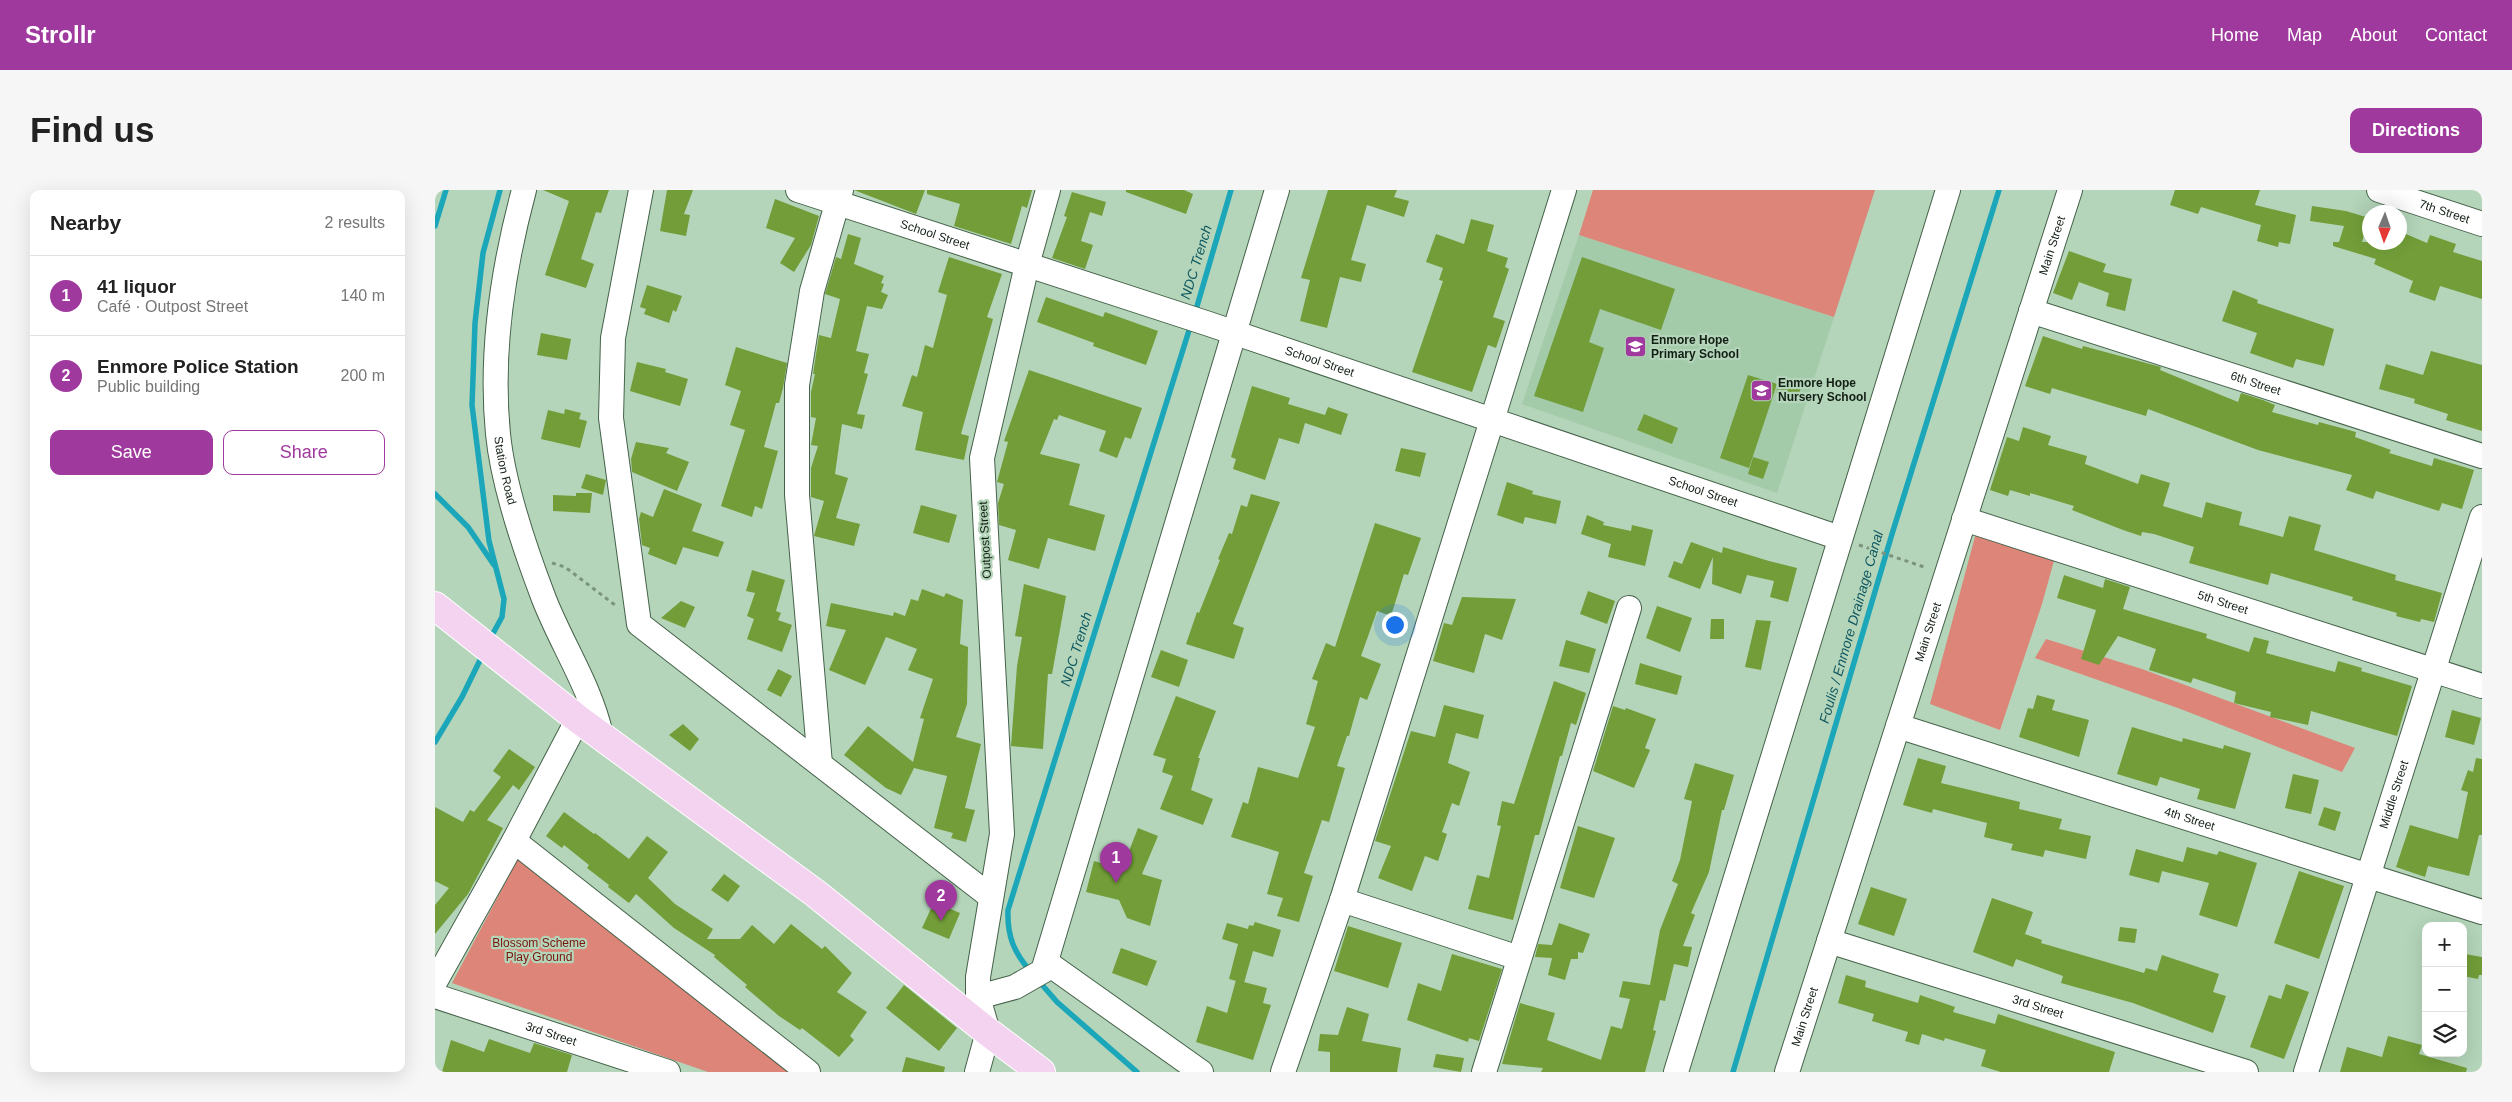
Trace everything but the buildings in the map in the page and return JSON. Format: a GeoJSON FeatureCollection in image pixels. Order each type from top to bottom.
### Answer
{"type":"FeatureCollection","features":[{"type":"Feature","properties":{"kind":"main road"},"geometry":{"type":"LineString","coordinates":[[435,606],[578,719],[815,893],[988,1032],[1041,1072]]}},
{"type":"Feature","properties":{"kind":"street","name":"Station Road"},"geometry":{"type":"LineString","coordinates":[[524,190],[502,290],[497,348],[498,434],[503,464],[545,600],[590,698],[601,735]]}},
{"type":"Feature","properties":{"kind":"street"},"geometry":{"type":"LineString","coordinates":[[641,190],[613,338],[611,418],[639,624],[991,897]]}},
{"type":"Feature","properties":{"kind":"street","name":"School Street"},"geometry":{"type":"LineString","coordinates":[[798,190],[839,197],[1027,265],[1185,318],[1209,324],[1851,542]]}},
{"type":"Feature","properties":{"kind":"street","name":"Outpost Street"},"geometry":{"type":"LineString","coordinates":[[977,996],[978,977],[1002,834],[982,458],[1027,265],[1048,190]]}},
{"type":"Feature","properties":{"kind":"street"},"geometry":{"type":"LineString","coordinates":[[977,1072],[988,1032],[977,996],[1015,987],[1045,966],[1277,190]]}},
{"type":"Feature","properties":{"kind":"street"},"geometry":{"type":"LineString","coordinates":[[1283,1072],[1342,900],[1564,190]]}},
{"type":"Feature","properties":{"kind":"street"},"geometry":{"type":"LineString","coordinates":[[1676,1072],[1851,542],[1948,190]]}},
{"type":"Feature","properties":{"kind":"street","name":"Main Street"},"geometry":{"type":"LineString","coordinates":[[1787,1072],[2070,190]]}},
{"type":"Feature","properties":{"kind":"street","name":"7th Street"},"geometry":{"type":"LineString","coordinates":[[2379,190],[2482,224]]}},
{"type":"Feature","properties":{"kind":"street"},"geometry":{"type":"LineString","coordinates":[[820,764],[797,495],[797,385],[812,291],[839,197]]}},
{"type":"Feature","properties":{"kind":"street","name":"6th Street"},"geometry":{"type":"LineString","coordinates":[[2031,311],[2482,456]]}},
{"type":"Feature","properties":{"kind":"street","name":"Middle Street"},"geometry":{"type":"LineString","coordinates":[[2306,1072],[2482,517]]}},
{"type":"Feature","properties":{"kind":"street","name":"5th Street"},"geometry":{"type":"LineString","coordinates":[[1964,519],[2482,686]]}},
{"type":"Feature","properties":{"kind":"street"},"geometry":{"type":"LineString","coordinates":[[1484,1072],[1629,608]]}},
{"type":"Feature","properties":{"kind":"street"},"geometry":{"type":"LineString","coordinates":[[435,982],[514,841],[578,719]]}},
{"type":"Feature","properties":{"kind":"street","name":"4th Street"},"geometry":{"type":"LineString","coordinates":[[1898,726],[2482,912]]}},
{"type":"Feature","properties":{"kind":"street"},"geometry":{"type":"LineString","coordinates":[[514,841],[808,1072]]}},
{"type":"Feature","properties":{"kind":"street"},"geometry":{"type":"LineString","coordinates":[[1342,900],[1519,958]]}},
{"type":"Feature","properties":{"kind":"street","name":"3rd Street"},"geometry":{"type":"LineString","coordinates":[[1829,941],[2246,1072]]}},
{"type":"Feature","properties":{"kind":"street"},"geometry":{"type":"LineString","coordinates":[[1045,966],[1201,1072]]}},
{"type":"Feature","properties":{"kind":"street","name":"3rd Street"},"geometry":{"type":"LineString","coordinates":[[435,996],[668,1072]]}},
{"type":"Feature","properties":{"kind":"path"},"geometry":{"type":"LineString","coordinates":[[1851,542],[1913,564]]}},
{"type":"Feature","properties":{"kind":"path"},"geometry":{"type":"LineString","coordinates":[[529,553],[565,568],[639,624]]}},
{"type":"Feature","properties":{"kind":"shaded area","name":"Enmore Hope Primary School"},"geometry":{"type":"Polygon","coordinates":[[[1579,235],[1834,317],[1777,493],[1522,404],[1579,235]]]}},
{"type":"Feature","properties":{"kind":"green space"},"geometry":{"type":"Polygon","coordinates":[[[1593,190],[1875,190],[1834,317],[1579,235],[1593,190]]]}},
{"type":"Feature","properties":{"kind":"green space"},"geometry":{"type":"Polygon","coordinates":[[[1976,533],[2055,557],[2042,604],[2000,730],[1930,704],[1976,533]]]}},
{"type":"Feature","properties":{"kind":"green space"},"geometry":{"type":"Polygon","coordinates":[[[2046,639],[2142,669],[2355,748],[2342,772],[2178,708],[2035,658],[2046,639]]]}},
{"type":"Feature","properties":{"kind":"green space","name":"Blossom Scheme Play Ground"},"geometry":{"type":"Polygon","coordinates":[[[518,859],[792,1072],[708,1072],[452,983],[518,859]]]}},
{"type":"Feature","properties":{"kind":"waterway"},"geometry":{"type":"LineString","coordinates":[[435,226],[446,190]]}},
{"type":"Feature","properties":{"kind":"waterway"},"geometry":{"type":"LineString","coordinates":[[490,639],[502,617],[504,599],[489,541],[472,405],[475,323],[483,253],[500,190]]}},
{"type":"Feature","properties":{"kind":"waterway","name":"NDC Trench"},"geometry":{"type":"LineString","coordinates":[[1195,313],[1231,190]]}},
{"type":"Feature","properties":{"kind":"waterway","name":"Foulis / Enmore Drainage Canal"},"geometry":{"type":"LineString","coordinates":[[1733,1072],[1892,534],[1999,190]]}},
{"type":"Feature","properties":{"kind":"waterway","name":"NDC Trench"},"geometry":{"type":"LineString","coordinates":[[1031,972],[1020,958],[1010,936],[1008,910],[1191,324]]}},
{"type":"Feature","properties":{"kind":"waterway"},"geometry":{"type":"LineString","coordinates":[[435,494],[468,527],[494,565]]}},
{"type":"Feature","properties":{"kind":"waterway"},"geometry":{"type":"LineString","coordinates":[[435,742],[462,697],[483,654]]}},
{"type":"Feature","properties":{"kind":"waterway","name":"NDC Trench"},"geometry":{"type":"LineString","coordinates":[[1037,979],[1057,1002],[1137,1072]]}},
{"type":"Feature","properties":{"kind":"place","name":"Enmore Hope Primary School"},"geometry":{"type":"Point","coordinates":[1635,347]}},
{"type":"Feature","properties":{"kind":"place","name":"Enmore Hope Nursery School"},"geometry":{"type":"Point","coordinates":[1762,390]}},
{"type":"Feature","properties":{"kind":"place","name":"41 liquor"},"geometry":{"type":"Point","coordinates":[1116,883]}},
{"type":"Feature","properties":{"kind":"place","name":"Enmore Police Station"},"geometry":{"type":"Point","coordinates":[941,921]}}]}
